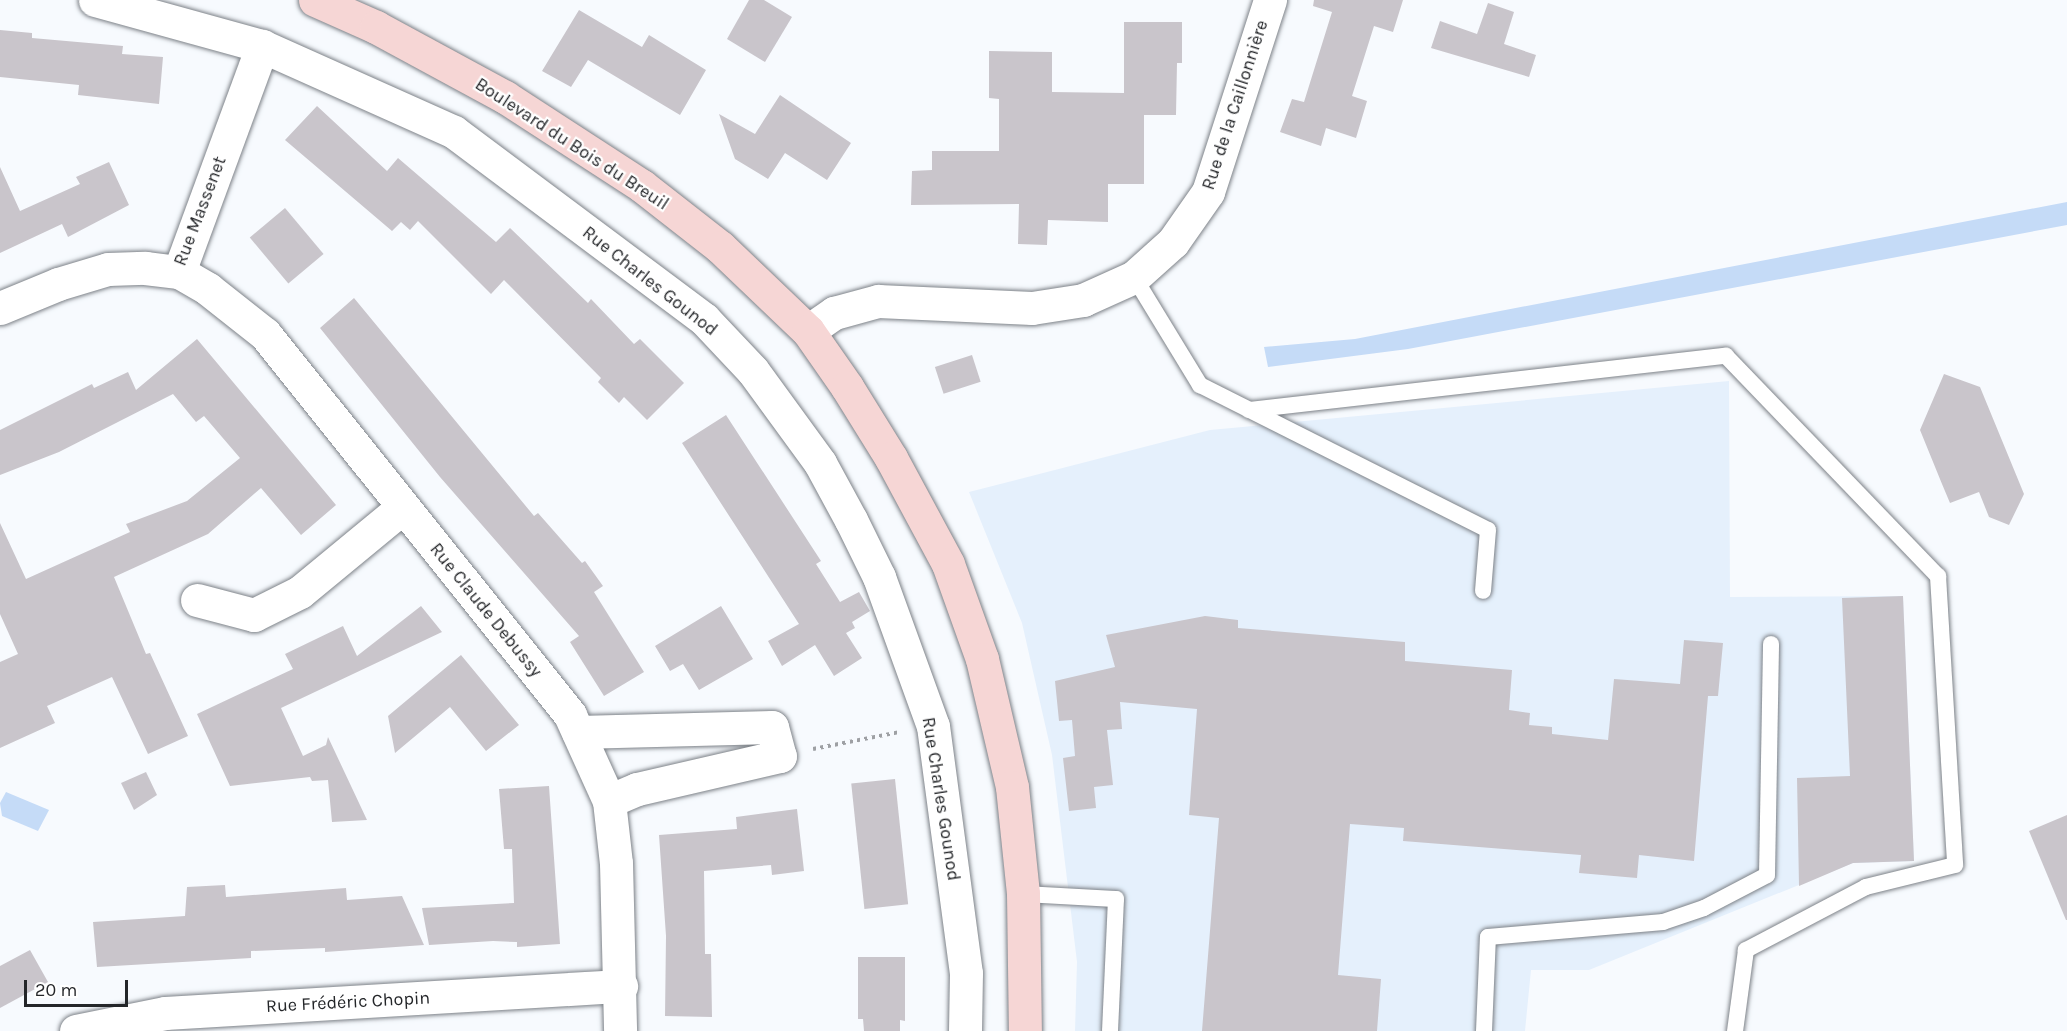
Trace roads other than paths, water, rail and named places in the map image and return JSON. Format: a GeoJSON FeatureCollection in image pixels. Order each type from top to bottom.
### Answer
{"type":"FeatureCollection","features":[{"type":"Feature","properties":{"kind":"main road","name":"Boulevard du Bois du Breuil"},"geometry":{"type":"LineString","coordinates":[[315,0],[376,27],[505,98],[642,186],[720,247],[808,331],[891,458],[948,564],[982,659],[1012,787],[1023,894],[1025,1031]]}},
{"type":"Feature","properties":{"kind":"street","name":"Rue Charles Gounod"},"geometry":{"type":"LineString","coordinates":[[95,0],[262,46],[454,132],[704,319],[753,371],[820,463],[879,577],[933,726],[966,973],[964,1031]]}},
{"type":"Feature","properties":{"kind":"street","name":"Rue de la Caillonnière"},"geometry":{"type":"LineString","coordinates":[[808,331],[834,313],[878,301],[1032,308],[1083,300],[1134,277],[1173,242],[1208,192],[1270,0]]}},
{"type":"Feature","properties":{"kind":"street","name":"Rue Massenet"},"geometry":{"type":"LineString","coordinates":[[0,308],[58,284],[108,269],[179,272],[262,46]]}},
{"type":"Feature","properties":{"kind":"street","name":"Rue Claude Debussy"},"geometry":{"type":"LineString","coordinates":[[179,272],[208,289],[265,334],[570,715],[609,801],[616,863],[621,986],[620,1031]]}},
{"type":"Feature","properties":{"kind":"street"},"geometry":{"type":"LineString","coordinates":[[197,600],[254,615],[300,591],[402,507]]}},
{"type":"Feature","properties":{"kind":"street"},"geometry":{"type":"LineString","coordinates":[[578,732],[772,727],[780,756],[637,789],[609,801]]}},
{"type":"Feature","properties":{"kind":"street","name":"Rue Frédéric Chopin"},"geometry":{"type":"LineString","coordinates":[[76,1031],[165,1013],[621,986]]}},
{"type":"Feature","properties":{"kind":"lane"},"geometry":{"type":"LineString","coordinates":[[1134,277],[1200,385],[1488,531],[1483,591]]}},
{"type":"Feature","properties":{"kind":"lane"},"geometry":{"type":"LineString","coordinates":[[1249,410],[1726,356],[1938,576],[1955,865],[1866,887],[1746,950],[1735,1031]]}},
{"type":"Feature","properties":{"kind":"lane"},"geometry":{"type":"LineString","coordinates":[[1484,1031],[1488,937],[1663,922],[1704,908],[1767,875],[1771,644]]}},
{"type":"Feature","properties":{"kind":"lane"},"geometry":{"type":"LineString","coordinates":[[1023,894],[1116,899],[1110,1031]]}},
{"type":"Feature","properties":{"kind":"water"},"geometry":{"type":"Polygon","coordinates":[[[2067,202],[2067,225],[1408,349],[1268,367],[1264,347],[1355,339],[2067,202]]]}},
{"type":"Feature","properties":{"kind":"water"},"geometry":{"type":"Polygon","coordinates":[[[6,792],[49,810],[38,831],[2,816],[0,803],[6,792]]]}}]}
